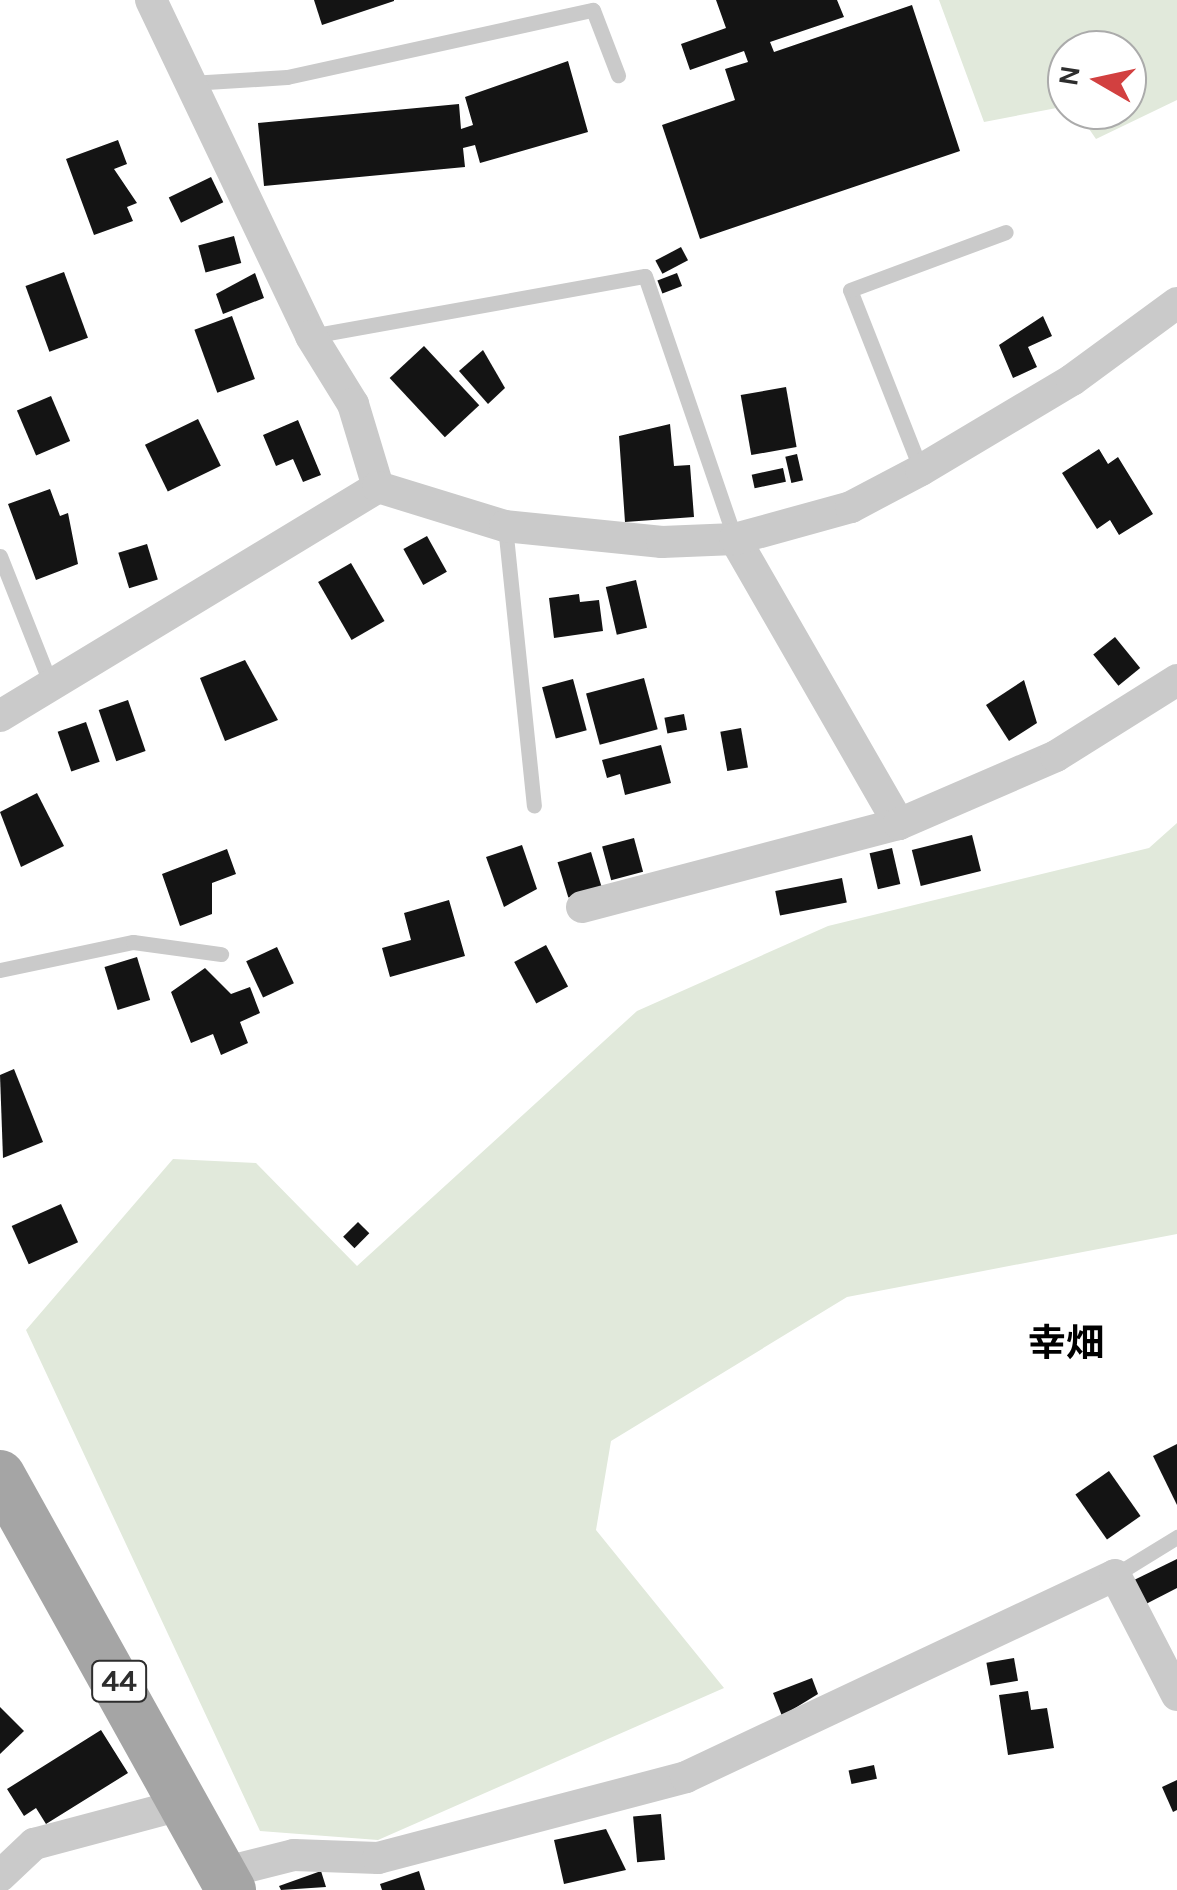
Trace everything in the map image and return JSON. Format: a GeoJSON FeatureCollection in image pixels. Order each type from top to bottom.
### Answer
{"type":"FeatureCollection","features":[{"type":"Feature","properties":{"kind":"main road","name":"44"},"geometry":{"type":"LineString","coordinates":[[0,1475],[227,1881]]}},
{"type":"Feature","properties":{"kind":"street"},"geometry":{"type":"LineString","coordinates":[[151,0],[311,336],[353,404],[378,487]]}},
{"type":"Feature","properties":{"kind":"street"},"geometry":{"type":"LineString","coordinates":[[0,716],[52,689],[290,533],[378,487],[506,526],[662,542],[735,539],[851,507],[1072,380],[1177,303]]}},
{"type":"Feature","properties":{"kind":"street"},"geometry":{"type":"LineString","coordinates":[[735,539],[899,824]]}},
{"type":"Feature","properties":{"kind":"street"},"geometry":{"type":"LineString","coordinates":[[582,906],[899,824],[1056,756],[1177,680]]}},
{"type":"Feature","properties":{"kind":"street"},"geometry":{"type":"LineString","coordinates":[[227,1881],[294,1855],[378,1858],[686,1777],[1115,1575],[1177,1695]]}},
{"type":"Feature","properties":{"kind":"street"},"geometry":{"type":"LineString","coordinates":[[0,1876],[34,1844],[184,1804]]}},
{"type":"Feature","properties":{"kind":"lane"},"geometry":{"type":"LineString","coordinates":[[190,83],[286,77],[593,10],[618,75]]}},
{"type":"Feature","properties":{"kind":"lane"},"geometry":{"type":"LineString","coordinates":[[920,470],[850,290],[1006,232]]}},
{"type":"Feature","properties":{"kind":"lane"},"geometry":{"type":"LineString","coordinates":[[311,336],[645,276],[735,539]]}},
{"type":"Feature","properties":{"kind":"lane"},"geometry":{"type":"LineString","coordinates":[[506,526],[534,806]]}},
{"type":"Feature","properties":{"kind":"lane"},"geometry":{"type":"LineString","coordinates":[[0,556],[52,689]]}},
{"type":"Feature","properties":{"kind":"lane"},"geometry":{"type":"LineString","coordinates":[[0,970],[133,942],[221,954]]}},
{"type":"Feature","properties":{"kind":"lane"},"geometry":{"type":"LineString","coordinates":[[1115,1575],[1177,1538]]}},
{"type":"Feature","properties":{"kind":"shaded area"},"geometry":{"type":"Polygon","coordinates":[[[939,0],[1177,0],[1177,100],[1147,114],[1147,30],[1047,30],[1047,110],[984,122],[939,0]]]}},
{"type":"Feature","properties":{"kind":"shaded area"},"geometry":{"type":"Polygon","coordinates":[[[1090,130],[1115,130],[1096,139],[1090,130]]]}},
{"type":"Feature","properties":{"kind":"shaded area"},"geometry":{"type":"Polygon","coordinates":[[[1177,823],[1177,1234],[847,1297],[611,1441],[596,1530],[724,1688],[378,1840],[260,1831],[26,1330],[173,1159],[256,1163],[357,1266],[637,1011],[828,926],[1149,848],[1177,823]]]}},
{"type":"Feature","properties":{"kind":"building"},"geometry":{"type":"Polygon","coordinates":[[[314,0],[394,0],[394,1],[322,25],[314,0]]]}},
{"type":"Feature","properties":{"kind":"building"},"geometry":{"type":"Polygon","coordinates":[[[716,0],[837,0],[844,17],[770,42],[774,52],[912,5],[960,151],[700,239],[662,125],[735,100],[725,69],[748,62],[744,51],[690,70],[681,44],[726,28],[716,0]]]}},
{"type":"Feature","properties":{"kind":"building"},"geometry":{"type":"Polygon","coordinates":[[[568,61],[588,132],[480,163],[475,145],[463,148],[465,167],[264,186],[258,123],[459,104],[461,129],[473,125],[465,97],[568,61]]]}},
{"type":"Feature","properties":{"kind":"building"},"geometry":{"type":"Polygon","coordinates":[[[118,140],[127,164],[114,169],[137,203],[127,207],[133,221],[94,235],[66,159],[118,140]]]}},
{"type":"Feature","properties":{"kind":"building"},"geometry":{"type":"Polygon","coordinates":[[[211,177],[223,202],[181,223],[169,198],[211,177]]]}},
{"type":"Feature","properties":{"kind":"building"},"geometry":{"type":"Polygon","coordinates":[[[234,236],[241,263],[206,273],[198,246],[234,236]]]}},
{"type":"Feature","properties":{"kind":"building"},"geometry":{"type":"Polygon","coordinates":[[[681,247],[688,260],[662,274],[655,261],[681,247]]]}},
{"type":"Feature","properties":{"kind":"building"},"geometry":{"type":"Polygon","coordinates":[[[64,272],[88,338],[49,352],[25,286],[64,272]]]}},
{"type":"Feature","properties":{"kind":"building"},"geometry":{"type":"Polygon","coordinates":[[[255,273],[264,298],[223,314],[216,294],[255,273]]]}},
{"type":"Feature","properties":{"kind":"building"},"geometry":{"type":"Polygon","coordinates":[[[677,273],[682,286],[662,294],[657,281],[677,273]]]}},
{"type":"Feature","properties":{"kind":"building"},"geometry":{"type":"Polygon","coordinates":[[[232,316],[255,379],[217,393],[194,330],[232,316]]]}},
{"type":"Feature","properties":{"kind":"building"},"geometry":{"type":"Polygon","coordinates":[[[1043,316],[1052,336],[1028,347],[1037,367],[1013,378],[999,345],[1043,316]]]}},
{"type":"Feature","properties":{"kind":"building"},"geometry":{"type":"Polygon","coordinates":[[[424,346],[479,405],[445,437],[390,378],[424,346]]]}},
{"type":"Feature","properties":{"kind":"building"},"geometry":{"type":"Polygon","coordinates":[[[483,350],[505,388],[488,404],[459,371],[483,350]]]}},
{"type":"Feature","properties":{"kind":"building"},"geometry":{"type":"Polygon","coordinates":[[[786,387],[797,447],[751,455],[741,395],[786,387]]]}},
{"type":"Feature","properties":{"kind":"building"},"geometry":{"type":"Polygon","coordinates":[[[51,396],[70,441],[36,456],[17,410],[51,396]]]}},
{"type":"Feature","properties":{"kind":"building"},"geometry":{"type":"Polygon","coordinates":[[[198,419],[221,466],[168,492],[145,445],[198,419]]]}},
{"type":"Feature","properties":{"kind":"building"},"geometry":{"type":"Polygon","coordinates":[[[298,420],[321,475],[303,482],[293,459],[276,466],[263,435],[298,420]]]}},
{"type":"Feature","properties":{"kind":"building"},"geometry":{"type":"Polygon","coordinates":[[[670,424],[674,466],[690,465],[694,517],[625,522],[619,436],[670,424]]]}},
{"type":"Feature","properties":{"kind":"building"},"geometry":{"type":"Polygon","coordinates":[[[1099,449],[1108,464],[1118,457],[1153,514],[1119,535],[1110,520],[1097,529],[1062,473],[1099,449]]]}},
{"type":"Feature","properties":{"kind":"building"},"geometry":{"type":"Polygon","coordinates":[[[797,454],[803,480],[791,483],[785,457],[797,454]]]}},
{"type":"Feature","properties":{"kind":"building"},"geometry":{"type":"Polygon","coordinates":[[[783,468],[786,482],[755,488],[752,475],[783,468]]]}},
{"type":"Feature","properties":{"kind":"building"},"geometry":{"type":"Polygon","coordinates":[[[50,489],[60,516],[68,513],[78,564],[36,580],[8,504],[50,489]]]}},
{"type":"Feature","properties":{"kind":"building"},"geometry":{"type":"Polygon","coordinates":[[[427,536],[447,572],[423,585],[403,549],[427,536]]]}},
{"type":"Feature","properties":{"kind":"building"},"geometry":{"type":"Polygon","coordinates":[[[147,544],[158,579],[129,588],[118,553],[147,544]]]}},
{"type":"Feature","properties":{"kind":"building"},"geometry":{"type":"Polygon","coordinates":[[[351,563],[384,621],[352,640],[318,582],[351,563]]]}},
{"type":"Feature","properties":{"kind":"building"},"geometry":{"type":"Polygon","coordinates":[[[636,580],[647,628],[617,635],[606,587],[636,580]]]}},
{"type":"Feature","properties":{"kind":"building"},"geometry":{"type":"Polygon","coordinates":[[[579,594],[580,602],[599,600],[603,631],[554,638],[549,598],[579,594]]]}},
{"type":"Feature","properties":{"kind":"building"},"geometry":{"type":"Polygon","coordinates":[[[1115,637],[1140,668],[1118,686],[1093,655],[1115,637]]]}},
{"type":"Feature","properties":{"kind":"building"},"geometry":{"type":"Polygon","coordinates":[[[245,660],[278,720],[225,741],[200,678],[245,660]]]}},
{"type":"Feature","properties":{"kind":"building"},"geometry":{"type":"Polygon","coordinates":[[[644,678],[658,729],[600,745],[586,694],[644,678]]]}},
{"type":"Feature","properties":{"kind":"building"},"geometry":{"type":"Polygon","coordinates":[[[573,679],[587,730],[556,738],[542,687],[573,679]]]}},
{"type":"Feature","properties":{"kind":"building"},"geometry":{"type":"Polygon","coordinates":[[[1024,680],[1037,723],[1009,741],[986,705],[1024,680]]]}},
{"type":"Feature","properties":{"kind":"building"},"geometry":{"type":"Polygon","coordinates":[[[128,700],[146,751],[116,761],[99,710],[128,700]]]}},
{"type":"Feature","properties":{"kind":"building"},"geometry":{"type":"Polygon","coordinates":[[[684,714],[687,730],[667,734],[664,718],[684,714]]]}},
{"type":"Feature","properties":{"kind":"building"},"geometry":{"type":"Polygon","coordinates":[[[86,722],[100,762],[71,771],[58,732],[86,722]]]}},
{"type":"Feature","properties":{"kind":"building"},"geometry":{"type":"Polygon","coordinates":[[[741,728],[748,767],[727,771],[720,732],[741,728]]]}},
{"type":"Feature","properties":{"kind":"building"},"geometry":{"type":"Polygon","coordinates":[[[661,745],[671,783],[625,795],[620,774],[607,778],[602,760],[661,745]]]}},
{"type":"Feature","properties":{"kind":"building"},"geometry":{"type":"Polygon","coordinates":[[[37,793],[64,846],[21,867],[0,812],[37,793]]]}},
{"type":"Feature","properties":{"kind":"building"},"geometry":{"type":"Polygon","coordinates":[[[972,835],[981,871],[921,886],[912,850],[972,835]]]}},
{"type":"Feature","properties":{"kind":"building"},"geometry":{"type":"Polygon","coordinates":[[[634,838],[643,872],[611,880],[602,847],[634,838]]]}},
{"type":"Feature","properties":{"kind":"building"},"geometry":{"type":"Polygon","coordinates":[[[522,845],[537,889],[504,907],[486,857],[522,845]]]}},
{"type":"Feature","properties":{"kind":"building"},"geometry":{"type":"Polygon","coordinates":[[[892,848],[900,884],[878,889],[870,853],[892,848]]]}},
{"type":"Feature","properties":{"kind":"building"},"geometry":{"type":"Polygon","coordinates":[[[227,849],[236,874],[212,883],[212,914],[180,926],[162,874],[227,849]]]}},
{"type":"Feature","properties":{"kind":"building"},"geometry":{"type":"Polygon","coordinates":[[[591,852],[602,887],[568,898],[558,862],[591,852]]]}},
{"type":"Feature","properties":{"kind":"building"},"geometry":{"type":"Polygon","coordinates":[[[842,878],[847,903],[780,916],[775,891],[842,878]]]}},
{"type":"Feature","properties":{"kind":"building"},"geometry":{"type":"Polygon","coordinates":[[[449,900],[465,956],[390,977],[382,948],[411,940],[404,913],[449,900]]]}},
{"type":"Feature","properties":{"kind":"building"},"geometry":{"type":"Polygon","coordinates":[[[546,945],[568,986],[536,1003],[514,962],[546,945]]]}},
{"type":"Feature","properties":{"kind":"building"},"geometry":{"type":"Polygon","coordinates":[[[277,947],[294,983],[263,998],[246,961],[277,947]]]}},
{"type":"Feature","properties":{"kind":"building"},"geometry":{"type":"Polygon","coordinates":[[[137,957],[150,1000],[118,1010],[104,967],[137,957]]]}},
{"type":"Feature","properties":{"kind":"building"},"geometry":{"type":"Polygon","coordinates":[[[205,968],[231,994],[250,987],[260,1013],[240,1022],[248,1043],[221,1055],[213,1034],[191,1043],[171,992],[205,968]]]}},
{"type":"Feature","properties":{"kind":"building"},"geometry":{"type":"Polygon","coordinates":[[[14,1069],[43,1142],[3,1158],[0,1075],[14,1069]]]}},
{"type":"Feature","properties":{"kind":"building"},"geometry":{"type":"Polygon","coordinates":[[[61,1204],[78,1242],[29,1264],[12,1226],[61,1204]]]}},
{"type":"Feature","properties":{"kind":"building"},"geometry":{"type":"Polygon","coordinates":[[[358,1222],[369,1233],[354,1248],[343,1237],[358,1222]]]}},
{"type":"Feature","properties":{"kind":"building"},"geometry":{"type":"Polygon","coordinates":[[[1177,1444],[1177,1505],[1153,1456],[1177,1444]]]}},
{"type":"Feature","properties":{"kind":"building"},"geometry":{"type":"Polygon","coordinates":[[[1109,1471],[1141,1516],[1107,1540],[1075,1495],[1109,1471]]]}},
{"type":"Feature","properties":{"kind":"building"},"geometry":{"type":"Polygon","coordinates":[[[1177,1559],[1177,1588],[1144,1605],[1132,1581],[1177,1559]]]}},
{"type":"Feature","properties":{"kind":"building"},"geometry":{"type":"Polygon","coordinates":[[[1014,1658],[1018,1681],[990,1686],[986,1663],[1014,1658]]]}},
{"type":"Feature","properties":{"kind":"building"},"geometry":{"type":"Polygon","coordinates":[[[812,1678],[818,1694],[782,1716],[773,1693],[812,1678]]]}},
{"type":"Feature","properties":{"kind":"building"},"geometry":{"type":"Polygon","coordinates":[[[1028,1691],[1031,1710],[1047,1708],[1054,1748],[1008,1755],[999,1695],[1028,1691]]]}},
{"type":"Feature","properties":{"kind":"building"},"geometry":{"type":"Polygon","coordinates":[[[0,1707],[24,1731],[0,1754],[0,1707]]]}},
{"type":"Feature","properties":{"kind":"building"},"geometry":{"type":"Polygon","coordinates":[[[101,1730],[128,1773],[46,1824],[36,1808],[24,1816],[7,1789],[101,1730]]]}},
{"type":"Feature","properties":{"kind":"building"},"geometry":{"type":"Polygon","coordinates":[[[874,1765],[877,1779],[851,1784],[849,1770],[874,1765]]]}},
{"type":"Feature","properties":{"kind":"building"},"geometry":{"type":"Polygon","coordinates":[[[1177,1780],[1177,1810],[1173,1812],[1162,1787],[1177,1780]]]}},
{"type":"Feature","properties":{"kind":"building"},"geometry":{"type":"Polygon","coordinates":[[[661,1814],[665,1860],[637,1862],[633,1816],[661,1814]]]}},
{"type":"Feature","properties":{"kind":"building"},"geometry":{"type":"Polygon","coordinates":[[[606,1829],[626,1870],[564,1884],[554,1840],[606,1829]]]}},
{"type":"Feature","properties":{"kind":"building"},"geometry":{"type":"Polygon","coordinates":[[[321,1871],[326,1887],[281,1890],[279,1886],[321,1871]]]}},
{"type":"Feature","properties":{"kind":"building"},"geometry":{"type":"Polygon","coordinates":[[[419,1871],[425,1890],[382,1890],[380,1884],[419,1871]]]}},
{"type":"Feature","properties":{"kind":"district","name":"幸畑"},"geometry":{"type":"Point","coordinates":[1066,1344]}}]}
